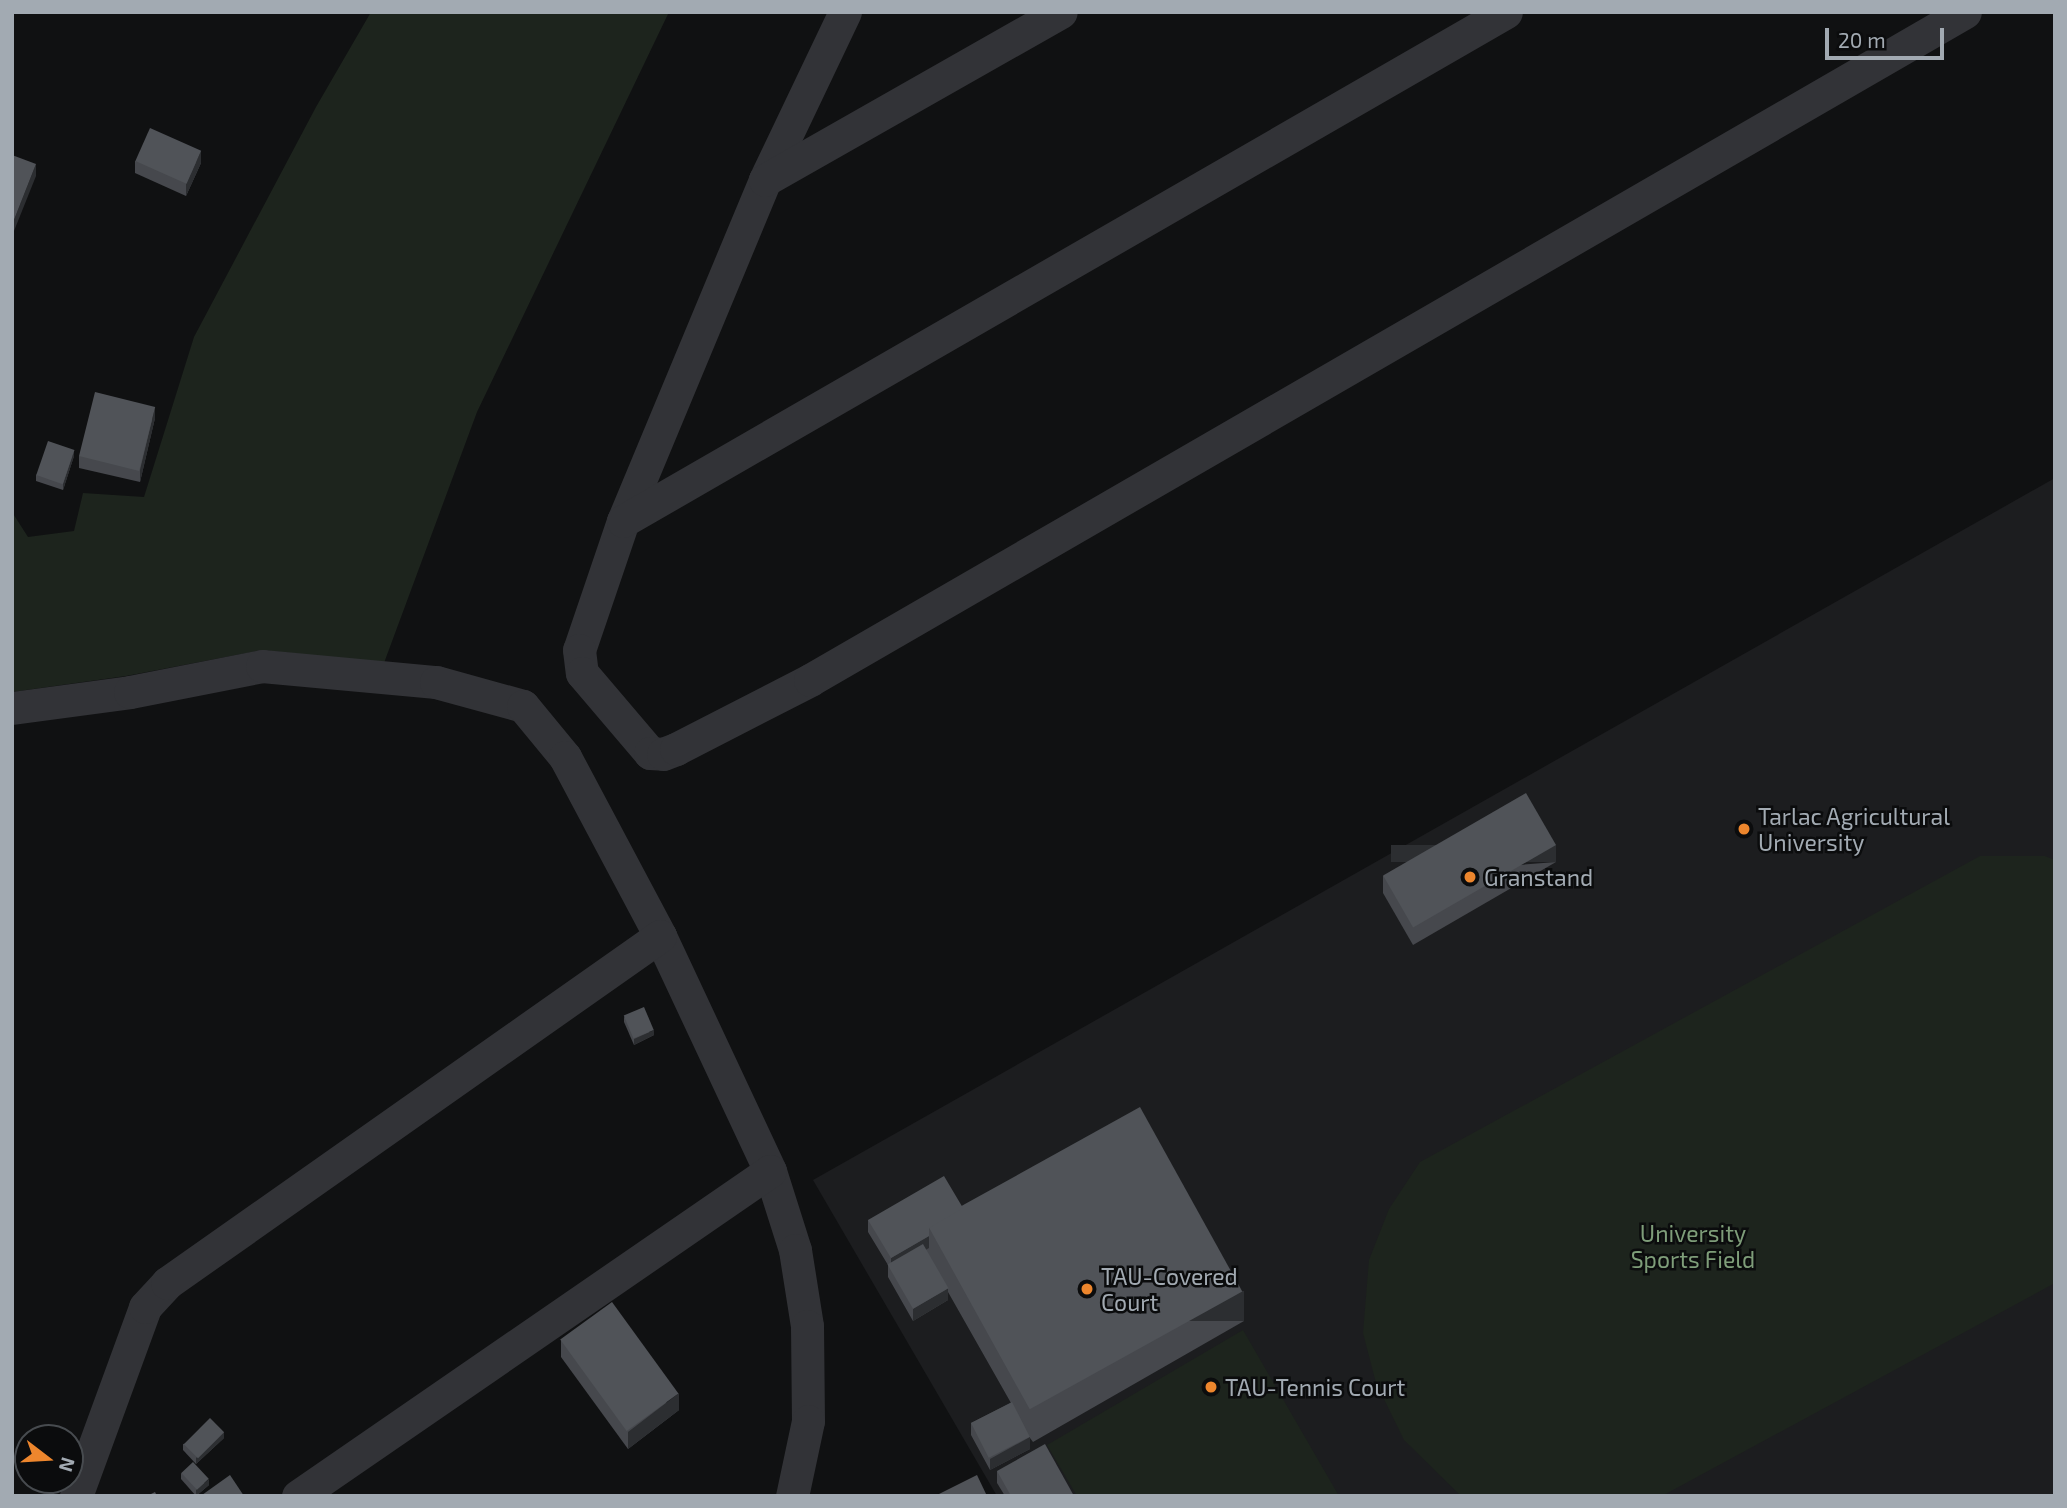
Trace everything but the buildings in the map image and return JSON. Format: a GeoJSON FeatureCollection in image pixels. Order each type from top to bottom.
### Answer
{"type":"FeatureCollection","features":[{"type":"Feature","properties":{"kind":"street"},"geometry":{"type":"LineString","coordinates":[[845,12],[765,180],[623,521],[579,650],[578,661],[582,673],[650,753],[663,754],[810,680],[1965,12]]}},
{"type":"Feature","properties":{"kind":"street"},"geometry":{"type":"LineString","coordinates":[[765,180],[1061,12]]}},
{"type":"Feature","properties":{"kind":"street"},"geometry":{"type":"LineString","coordinates":[[623,521],[1506,12]]}},
{"type":"Feature","properties":{"kind":"street"},"geometry":{"type":"LineString","coordinates":[[12,708],[130,692],[261,666],[436,682],[523,706],[565,757],[660,936],[770,1171],[795,1250],[807,1326],[808,1421],[792,1496]]}},
{"type":"Feature","properties":{"kind":"street"},"geometry":{"type":"LineString","coordinates":[[76,1496],[145,1307],[167,1283],[660,936]]}},
{"type":"Feature","properties":{"kind":"street"},"geometry":{"type":"LineString","coordinates":[[298,1496],[770,1171]]}},
{"type":"Feature","properties":{"kind":"shaded area","name":"Tarlac Agricultural University"},"geometry":{"type":"Polygon","coordinates":[[[2055,478],[2055,1496],[997,1496],[813,1180],[2055,478]]]}},
{"type":"Feature","properties":{"kind":"green space"},"geometry":{"type":"Polygon","coordinates":[[[371,12],[669,12],[477,412],[384,663],[262,650],[126,676],[12,692],[12,512],[28,537],[74,531],[83,493],[144,497],[194,337],[316,107],[371,12]]]}},
{"type":"Feature","properties":{"kind":"green space","name":"University Sports Field"},"geometry":{"type":"Polygon","coordinates":[[[1980,856],[2045,856],[2055,860],[2055,1283],[1662,1496],[1461,1496],[1404,1440],[1376,1383],[1363,1333],[1369,1260],[1389,1209],[1420,1162],[1980,856]]]}},
{"type":"Feature","properties":{"kind":"green space","name":"TAU-Tennis Court"},"geometry":{"type":"Polygon","coordinates":[[[1243,1330],[1339,1496],[1077,1496],[1047,1445],[1243,1330]]]}},
{"type":"Feature","properties":{"kind":"place","name":"Tarlac Agricultural University"},"geometry":{"type":"Point","coordinates":[1744,829]}},
{"type":"Feature","properties":{"kind":"place","name":"Granstand"},"geometry":{"type":"Point","coordinates":[1470,877]}},
{"type":"Feature","properties":{"kind":"place","name":"TAU-Covered Court"},"geometry":{"type":"Point","coordinates":[1087,1289]}},
{"type":"Feature","properties":{"kind":"place","name":"TAU-Tennis Court"},"geometry":{"type":"Point","coordinates":[1211,1387]}}]}
